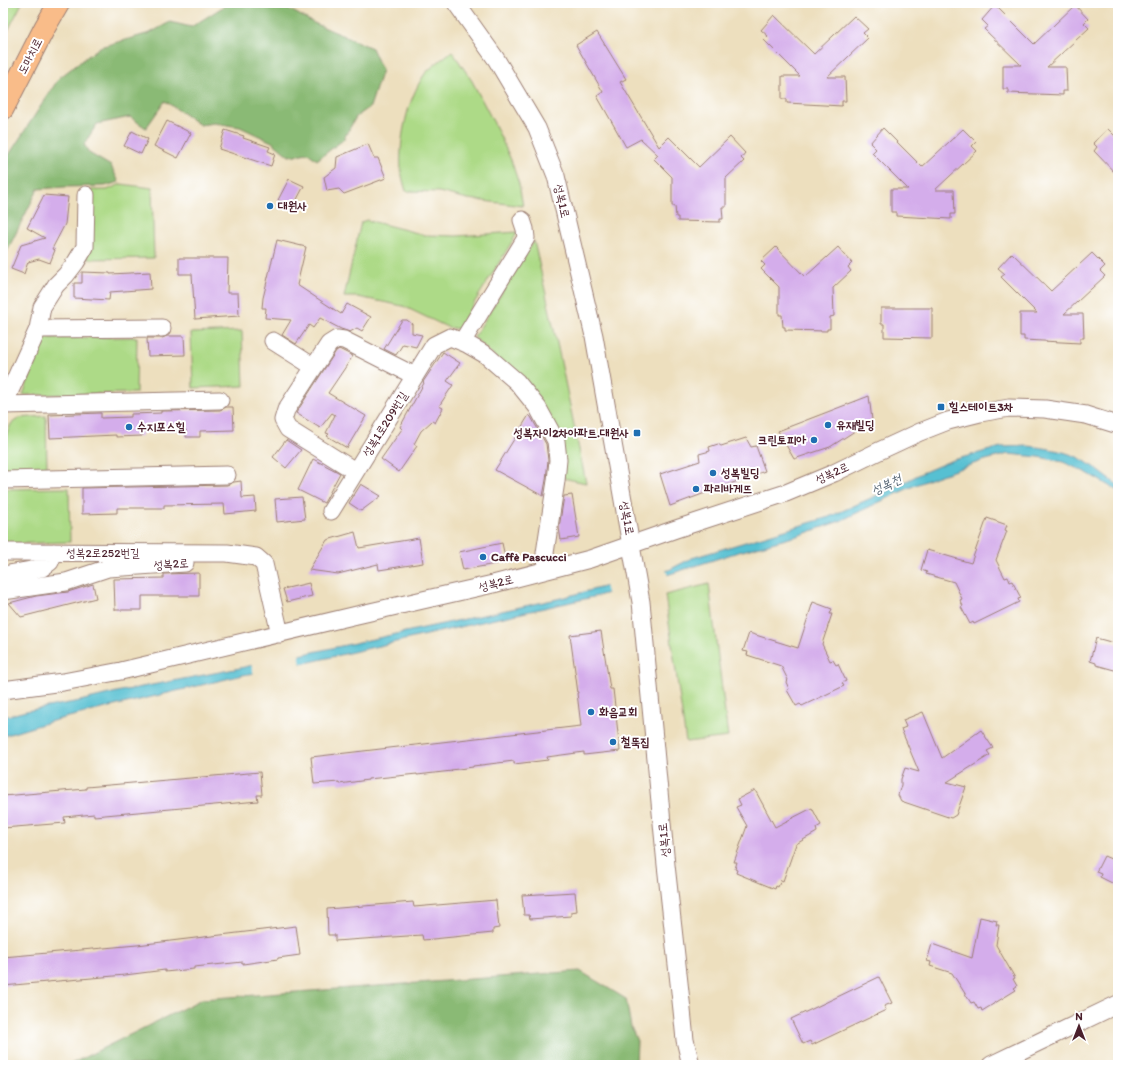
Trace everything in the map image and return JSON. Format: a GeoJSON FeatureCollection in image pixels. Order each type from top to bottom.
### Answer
{"type":"FeatureCollection","features":[{"type":"Feature","properties":{"kind":"main road","name":"도마치로"},"geometry":{"type":"LineString","coordinates":[[3,109],[59,3]]}},
{"type":"Feature","properties":{"kind":"street","name":"성복1로"},"geometry":{"type":"LineString","coordinates":[[456,3],[496,59],[537,128],[556,176],[594,336],[642,602],[682,1010],[686,1040],[692,1065]]}},
{"type":"Feature","properties":{"kind":"street"},"geometry":{"type":"LineString","coordinates":[[86,194],[85,246],[66,275],[56,285],[42,307],[38,329],[3,406],[220,400]]}},
{"type":"Feature","properties":{"kind":"street"},"geometry":{"type":"LineString","coordinates":[[462,342],[526,238],[526,229],[522,220]]}},
{"type":"Feature","properties":{"kind":"street"},"geometry":{"type":"LineString","coordinates":[[38,329],[162,328]]}},
{"type":"Feature","properties":{"kind":"street","name":"성복1로209번길"},"geometry":{"type":"LineString","coordinates":[[331,511],[434,345],[450,337],[467,344],[486,355],[517,382],[538,408],[556,441],[558,460],[546,553],[548,570]]}},
{"type":"Feature","properties":{"kind":"street"},"geometry":{"type":"LineString","coordinates":[[355,471],[288,429],[283,420],[286,410],[329,344],[337,339],[344,340],[415,376]]}},
{"type":"Feature","properties":{"kind":"street"},"geometry":{"type":"LineString","coordinates":[[273,341],[314,366]]}},
{"type":"Feature","properties":{"kind":"street","name":"성복2로"},"geometry":{"type":"LineString","coordinates":[[3,690],[63,682],[121,671],[364,613],[485,586],[590,559],[786,493],[834,473],[892,445],[948,421],[1009,408],[1045,409],[1086,415],[1118,425]]}},
{"type":"Feature","properties":{"kind":"street"},"geometry":{"type":"LineString","coordinates":[[3,480],[227,475]]}},
{"type":"Feature","properties":{"kind":"street","name":"성복2로252번길"},"geometry":{"type":"LineString","coordinates":[[3,552],[227,553]]}},
{"type":"Feature","properties":{"kind":"street"},"geometry":{"type":"LineString","coordinates":[[3,576],[42,568],[50,562],[54,552]]}},
{"type":"Feature","properties":{"kind":"street","name":"성복2로"},"geometry":{"type":"LineString","coordinates":[[3,591],[66,582],[108,568],[191,563],[214,564],[227,553]]}},
{"type":"Feature","properties":{"kind":"street"},"geometry":{"type":"LineString","coordinates":[[227,553],[256,557],[264,564],[280,634]]}},
{"type":"Feature","properties":{"kind":"street"},"geometry":{"type":"LineString","coordinates":[[991,1065],[1118,1004]]}},
{"type":"Feature","properties":{"kind":"green space"},"geometry":{"type":"Polygon","coordinates":[[[3,3],[22,3],[3,40],[3,3]]]}},
{"type":"Feature","properties":{"kind":"green space"},"geometry":{"type":"Polygon","coordinates":[[[229,3],[278,3],[314,23],[372,48],[382,70],[370,107],[356,117],[343,140],[317,160],[308,153],[289,156],[272,142],[240,127],[214,123],[200,125],[165,101],[146,128],[130,117],[97,124],[84,144],[89,153],[111,166],[119,182],[105,186],[38,189],[3,259],[3,164],[59,78],[100,47],[150,33],[170,22],[191,27],[229,3]]]}},
{"type":"Feature","properties":{"kind":"green space"},"geometry":{"type":"Polygon","coordinates":[[[452,51],[472,81],[496,127],[511,160],[519,184],[523,206],[468,199],[439,192],[406,191],[401,173],[401,146],[405,121],[409,108],[418,85],[426,72],[452,51]]]}},
{"type":"Feature","properties":{"kind":"green space"},"geometry":{"type":"Polygon","coordinates":[[[121,184],[152,188],[154,258],[87,259],[91,190],[107,190],[121,184]]]}},
{"type":"Feature","properties":{"kind":"green space"},"geometry":{"type":"Polygon","coordinates":[[[367,220],[425,235],[456,236],[518,232],[458,329],[447,327],[403,306],[358,297],[344,297],[361,222],[367,220]]]}},
{"type":"Feature","properties":{"kind":"green space"},"geometry":{"type":"Polygon","coordinates":[[[534,241],[586,483],[563,478],[563,460],[496,358],[474,337],[534,241]]]}},
{"type":"Feature","properties":{"kind":"green space"},"geometry":{"type":"Polygon","coordinates":[[[242,331],[244,386],[193,388],[191,333],[242,331]]]}},
{"type":"Feature","properties":{"kind":"green space"},"geometry":{"type":"Polygon","coordinates":[[[137,337],[136,393],[23,395],[41,345],[47,338],[137,337]]]}},
{"type":"Feature","properties":{"kind":"green space"},"geometry":{"type":"Polygon","coordinates":[[[46,416],[47,469],[3,469],[3,443],[11,424],[19,418],[46,416]]]}},
{"type":"Feature","properties":{"kind":"green space"},"geometry":{"type":"Polygon","coordinates":[[[69,488],[70,542],[3,544],[3,489],[69,488]]]}},
{"type":"Feature","properties":{"kind":"green space"},"geometry":{"type":"Polygon","coordinates":[[[709,584],[728,737],[686,742],[665,595],[709,584]]]}},
{"type":"Feature","properties":{"kind":"green space"},"geometry":{"type":"Polygon","coordinates":[[[580,971],[626,999],[631,1027],[637,1041],[636,1065],[69,1065],[202,999],[580,971]]]}},
{"type":"Feature","properties":{"kind":"water"},"geometry":{"type":"Polygon","coordinates":[[[1028,446],[1059,451],[1077,457],[1088,463],[1118,485],[1118,491],[1087,473],[1063,462],[1039,457],[1008,454],[935,477],[840,521],[797,536],[735,553],[598,596],[310,662],[243,675],[56,720],[3,736],[3,717],[26,711],[240,668],[557,599],[669,570],[692,558],[829,517],[950,461],[1001,447],[1028,446]]]}},
{"type":"Feature","properties":{"kind":"pier"},"geometry":{"type":"Polygon","coordinates":[[[666,569],[668,577],[608,596],[605,585],[666,569]]]}},
{"type":"Feature","properties":{"kind":"pier"},"geometry":{"type":"Polygon","coordinates":[[[299,653],[301,665],[254,675],[251,663],[299,653]]]}},
{"type":"Feature","properties":{"kind":"building"},"geometry":{"type":"Polygon","coordinates":[[[995,5],[1034,44],[1075,5],[1088,19],[1084,23],[1089,28],[1047,67],[1066,67],[1067,91],[1063,91],[1063,95],[1008,93],[1008,89],[1003,89],[1003,65],[1021,65],[984,29],[988,26],[982,20],[995,5]]]}},
{"type":"Feature","properties":{"kind":"building"},"geometry":{"type":"Polygon","coordinates":[[[774,15],[814,54],[854,16],[868,29],[863,33],[868,38],[827,77],[845,77],[846,101],[842,101],[842,106],[787,103],[787,99],[782,99],[782,76],[800,76],[764,40],[768,36],[761,30],[774,15]]]}},
{"type":"Feature","properties":{"kind":"building"},"geometry":{"type":"Polygon","coordinates":[[[597,32],[626,79],[620,82],[659,147],[669,137],[699,167],[730,137],[745,153],[741,158],[744,161],[726,178],[726,207],[722,207],[723,219],[720,219],[720,222],[678,221],[675,206],[672,206],[672,177],[654,159],[658,155],[641,139],[626,147],[597,96],[603,92],[576,45],[597,32]]]}},
{"type":"Feature","properties":{"kind":"building"},"geometry":{"type":"Polygon","coordinates":[[[167,121],[191,133],[178,158],[154,146],[167,121]]]}},
{"type":"Feature","properties":{"kind":"building"},"geometry":{"type":"Polygon","coordinates":[[[883,128],[922,167],[963,129],[976,142],[972,146],[977,151],[935,190],[954,190],[955,214],[951,214],[951,219],[896,216],[896,212],[891,212],[891,189],[908,189],[872,153],[876,149],[870,143],[883,128]]]}},
{"type":"Feature","properties":{"kind":"building"},"geometry":{"type":"Polygon","coordinates":[[[1108,129],[1118,139],[1118,176],[1094,151],[1097,147],[1093,143],[1108,129]]]}},
{"type":"Feature","properties":{"kind":"building"},"geometry":{"type":"Polygon","coordinates":[[[225,130],[270,147],[268,151],[275,154],[271,166],[219,149],[225,130]]]}},
{"type":"Feature","properties":{"kind":"building"},"geometry":{"type":"Polygon","coordinates":[[[132,131],[148,139],[141,154],[124,146],[132,131]]]}},
{"type":"Feature","properties":{"kind":"building"},"geometry":{"type":"Polygon","coordinates":[[[368,144],[374,158],[378,158],[386,178],[344,194],[339,189],[327,191],[324,177],[336,168],[337,157],[368,144]]]}},
{"type":"Feature","properties":{"kind":"building"},"geometry":{"type":"Polygon","coordinates":[[[289,179],[304,186],[293,207],[278,200],[289,179]]]}},
{"type":"Feature","properties":{"kind":"building"},"geometry":{"type":"Polygon","coordinates":[[[44,195],[68,197],[65,224],[52,249],[55,250],[50,263],[39,259],[28,262],[24,274],[11,269],[21,245],[45,238],[27,228],[44,195]]]}},
{"type":"Feature","properties":{"kind":"building"},"geometry":{"type":"Polygon","coordinates":[[[277,240],[306,247],[297,285],[341,314],[347,304],[371,317],[362,331],[357,328],[350,332],[320,318],[313,328],[309,325],[296,344],[282,335],[291,320],[265,318],[266,308],[262,308],[263,298],[277,240]]]}},
{"type":"Feature","properties":{"kind":"building"},"geometry":{"type":"Polygon","coordinates":[[[776,247],[805,277],[838,247],[852,263],[848,267],[851,271],[833,288],[834,316],[830,317],[830,329],[827,329],[827,331],[785,330],[785,327],[783,327],[782,315],[779,315],[779,287],[761,269],[765,265],[761,261],[776,247]]]}},
{"type":"Feature","properties":{"kind":"building"},"geometry":{"type":"Polygon","coordinates":[[[1012,253],[1051,291],[1092,253],[1105,266],[1100,271],[1105,276],[1064,314],[1083,314],[1084,338],[1080,338],[1080,343],[1024,340],[1024,336],[1020,336],[1020,313],[1037,313],[1001,277],[1005,274],[998,268],[1012,253]]]}},
{"type":"Feature","properties":{"kind":"building"},"geometry":{"type":"Polygon","coordinates":[[[179,258],[228,258],[227,293],[238,293],[239,316],[195,319],[192,274],[179,274],[179,258]]]}},
{"type":"Feature","properties":{"kind":"building"},"geometry":{"type":"Polygon","coordinates":[[[82,272],[110,274],[150,272],[151,289],[110,292],[109,300],[74,298],[74,283],[82,283],[82,272]]]}},
{"type":"Feature","properties":{"kind":"building"},"geometry":{"type":"Polygon","coordinates":[[[881,308],[932,308],[932,338],[884,337],[884,324],[881,324],[881,308]]]}},
{"type":"Feature","properties":{"kind":"building"},"geometry":{"type":"Polygon","coordinates":[[[402,320],[407,320],[412,324],[412,333],[422,335],[416,347],[403,344],[396,355],[384,349],[402,320]]]}},
{"type":"Feature","properties":{"kind":"building"},"geometry":{"type":"Polygon","coordinates":[[[167,336],[184,336],[185,355],[148,356],[147,338],[162,338],[167,336]]]}},
{"type":"Feature","properties":{"kind":"building"},"geometry":{"type":"Polygon","coordinates":[[[339,349],[353,356],[328,393],[366,416],[347,448],[327,436],[329,434],[326,433],[335,415],[332,413],[320,428],[296,413],[336,351],[339,349]]]}},
{"type":"Feature","properties":{"kind":"building"},"geometry":{"type":"Polygon","coordinates":[[[443,352],[460,363],[447,381],[453,385],[439,406],[443,408],[435,423],[432,421],[421,431],[414,444],[417,446],[399,472],[381,459],[402,429],[400,427],[424,383],[423,382],[443,352]]]}},
{"type":"Feature","properties":{"kind":"building","name":"유재빌딩"},"geometry":{"type":"Polygon","coordinates":[[[869,396],[872,420],[830,447],[794,459],[778,431],[869,396]]]}},
{"type":"Feature","properties":{"kind":"building"},"geometry":{"type":"Polygon","coordinates":[[[226,407],[233,407],[234,430],[200,431],[200,437],[186,437],[186,430],[142,431],[142,436],[116,437],[116,435],[50,438],[49,415],[101,413],[101,418],[131,417],[131,414],[161,413],[161,411],[220,410],[226,407]]]}},
{"type":"Feature","properties":{"kind":"building"},"geometry":{"type":"Polygon","coordinates":[[[529,415],[546,444],[548,460],[543,496],[495,470],[529,415]]]}},
{"type":"Feature","properties":{"kind":"building","name":"성복빌딩"},"geometry":{"type":"Polygon","coordinates":[[[746,438],[751,447],[756,446],[765,471],[670,506],[660,474],[700,461],[699,454],[710,451],[709,447],[718,444],[721,446],[746,438]]]}},
{"type":"Feature","properties":{"kind":"building"},"geometry":{"type":"Polygon","coordinates":[[[286,440],[301,450],[286,468],[273,457],[286,440]]]}},
{"type":"Feature","properties":{"kind":"building"},"geometry":{"type":"Polygon","coordinates":[[[313,459],[340,473],[324,503],[298,490],[313,459]]]}},
{"type":"Feature","properties":{"kind":"building"},"geometry":{"type":"Polygon","coordinates":[[[241,481],[242,498],[255,497],[256,511],[225,514],[224,504],[164,505],[164,508],[117,508],[117,513],[82,514],[82,488],[227,485],[241,481]]]}},
{"type":"Feature","properties":{"kind":"building"},"geometry":{"type":"Polygon","coordinates":[[[361,484],[381,496],[361,511],[349,503],[361,484]]]}},
{"type":"Feature","properties":{"kind":"building"},"geometry":{"type":"Polygon","coordinates":[[[572,495],[579,537],[561,540],[559,528],[564,496],[572,495]]]}},
{"type":"Feature","properties":{"kind":"building"},"geometry":{"type":"Polygon","coordinates":[[[302,497],[305,519],[277,522],[275,499],[302,497]]]}},
{"type":"Feature","properties":{"kind":"building"},"geometry":{"type":"Polygon","coordinates":[[[987,518],[1007,525],[1005,530],[1007,531],[996,560],[1005,578],[1008,577],[1010,582],[1012,581],[1021,598],[1018,599],[1019,602],[974,624],[973,622],[970,624],[961,607],[963,606],[960,600],[962,599],[954,582],[926,574],[927,572],[921,570],[927,550],[971,563],[987,518]]]}},
{"type":"Feature","properties":{"kind":"building"},"geometry":{"type":"Polygon","coordinates":[[[355,532],[359,548],[419,538],[423,563],[379,570],[378,564],[338,574],[309,570],[327,540],[355,532]]]}},
{"type":"Feature","properties":{"kind":"building","name":"Caffè Pascucci"},"geometry":{"type":"Polygon","coordinates":[[[502,543],[506,562],[463,570],[459,552],[502,543]]]}},
{"type":"Feature","properties":{"kind":"building"},"geometry":{"type":"Polygon","coordinates":[[[199,573],[199,596],[142,596],[142,610],[115,610],[114,579],[164,578],[164,574],[199,573]]]}},
{"type":"Feature","properties":{"kind":"building"},"geometry":{"type":"Polygon","coordinates":[[[309,583],[312,596],[287,602],[283,589],[309,583]]]}},
{"type":"Feature","properties":{"kind":"building"},"geometry":{"type":"Polygon","coordinates":[[[93,584],[96,598],[21,617],[9,603],[36,596],[68,592],[93,584]]]}},
{"type":"Feature","properties":{"kind":"building"},"geometry":{"type":"Polygon","coordinates":[[[813,602],[832,609],[830,614],[832,614],[822,644],[830,661],[833,660],[836,665],[838,664],[846,681],[842,683],[844,686],[802,706],[800,704],[796,706],[787,690],[789,689],[786,682],[788,680],[781,666],[747,655],[748,652],[743,651],[749,633],[798,648],[813,602]]]}},
{"type":"Feature","properties":{"kind":"building"},"geometry":{"type":"Polygon","coordinates":[[[601,631],[610,689],[613,689],[620,751],[584,755],[584,752],[547,757],[548,760],[514,764],[514,761],[473,766],[451,770],[452,771],[368,779],[339,784],[339,782],[314,784],[311,757],[581,726],[570,635],[601,631]]]}},
{"type":"Feature","properties":{"kind":"building"},"geometry":{"type":"Polygon","coordinates":[[[1096,638],[1118,644],[1118,671],[1096,665],[1096,663],[1090,661],[1096,638]]]}},
{"type":"Feature","properties":{"kind":"building"},"geometry":{"type":"Polygon","coordinates":[[[923,712],[942,758],[981,730],[993,748],[987,751],[990,755],[947,782],[966,787],[956,815],[951,818],[901,801],[898,795],[905,768],[919,772],[901,729],[906,727],[903,720],[923,712]]]}},
{"type":"Feature","properties":{"kind":"building"},"geometry":{"type":"Polygon","coordinates":[[[260,772],[262,795],[257,795],[258,801],[94,816],[94,814],[64,817],[65,823],[3,828],[3,796],[86,789],[86,787],[260,772]]]}},
{"type":"Feature","properties":{"kind":"building"},"geometry":{"type":"Polygon","coordinates":[[[755,790],[775,827],[812,808],[821,825],[816,828],[817,832],[796,844],[783,881],[781,880],[778,887],[776,886],[775,889],[736,873],[737,870],[735,869],[737,862],[734,862],[747,826],[736,807],[741,805],[738,799],[755,790]]]}},
{"type":"Feature","properties":{"kind":"building"},"geometry":{"type":"Polygon","coordinates":[[[1104,856],[1118,862],[1118,886],[1100,877],[1101,874],[1096,872],[1104,856]]]}},
{"type":"Feature","properties":{"kind":"building"},"geometry":{"type":"Polygon","coordinates":[[[575,892],[577,911],[571,912],[571,916],[530,919],[529,915],[524,915],[522,895],[575,892]]]}},
{"type":"Feature","properties":{"kind":"building"},"geometry":{"type":"Polygon","coordinates":[[[496,900],[499,928],[493,929],[493,933],[423,940],[422,935],[335,941],[335,935],[328,935],[327,909],[413,902],[414,907],[496,900]]]}},
{"type":"Feature","properties":{"kind":"building"},"geometry":{"type":"Polygon","coordinates":[[[980,917],[997,921],[996,925],[999,925],[996,945],[1015,978],[1013,979],[1017,986],[1014,988],[1016,990],[982,1011],[981,1008],[978,1009],[974,1002],[971,1003],[952,973],[930,966],[931,962],[927,961],[932,944],[972,958],[980,917]]]}},
{"type":"Feature","properties":{"kind":"building"},"geometry":{"type":"Polygon","coordinates":[[[296,926],[300,955],[243,964],[243,962],[194,967],[194,969],[165,972],[165,970],[3,986],[3,957],[137,945],[296,926]]]}},
{"type":"Feature","properties":{"kind":"building"},"geometry":{"type":"Polygon","coordinates":[[[879,977],[892,1003],[884,1006],[886,1010],[812,1045],[810,1041],[803,1044],[791,1019],[879,977]]]}},
{"type":"Feature","properties":{"kind":"place","name":"대원사"},"geometry":{"type":"Point","coordinates":[270,206]}},
{"type":"Feature","properties":{"kind":"place","name":"힐스테이트3차"},"geometry":{"type":"Point","coordinates":[941,407]}},
{"type":"Feature","properties":{"kind":"place","name":"유재빌딩"},"geometry":{"type":"Point","coordinates":[828,425]}},
{"type":"Feature","properties":{"kind":"place","name":"수지포스힐"},"geometry":{"type":"Point","coordinates":[129,427]}},
{"type":"Feature","properties":{"kind":"place","name":"성복자이2차아파트.대원사"},"geometry":{"type":"Point","coordinates":[637,433]}},
{"type":"Feature","properties":{"kind":"place","name":"크린토피아"},"geometry":{"type":"Point","coordinates":[814,440]}},
{"type":"Feature","properties":{"kind":"place","name":"성복빌딩"},"geometry":{"type":"Point","coordinates":[713,473]}},
{"type":"Feature","properties":{"kind":"place","name":"파리바게뜨"},"geometry":{"type":"Point","coordinates":[696,489]}},
{"type":"Feature","properties":{"kind":"place","name":"Caffè Pascucci"},"geometry":{"type":"Point","coordinates":[483,557]}},
{"type":"Feature","properties":{"kind":"place","name":"화음교회"},"geometry":{"type":"Point","coordinates":[591,712]}},
{"type":"Feature","properties":{"kind":"place","name":"철뚝집"},"geometry":{"type":"Point","coordinates":[613,742]}},
{"type":"Feature","properties":{"kind":"water label","name":"성복천"},"geometry":{"type":"Point","coordinates":[886,484]}}]}
